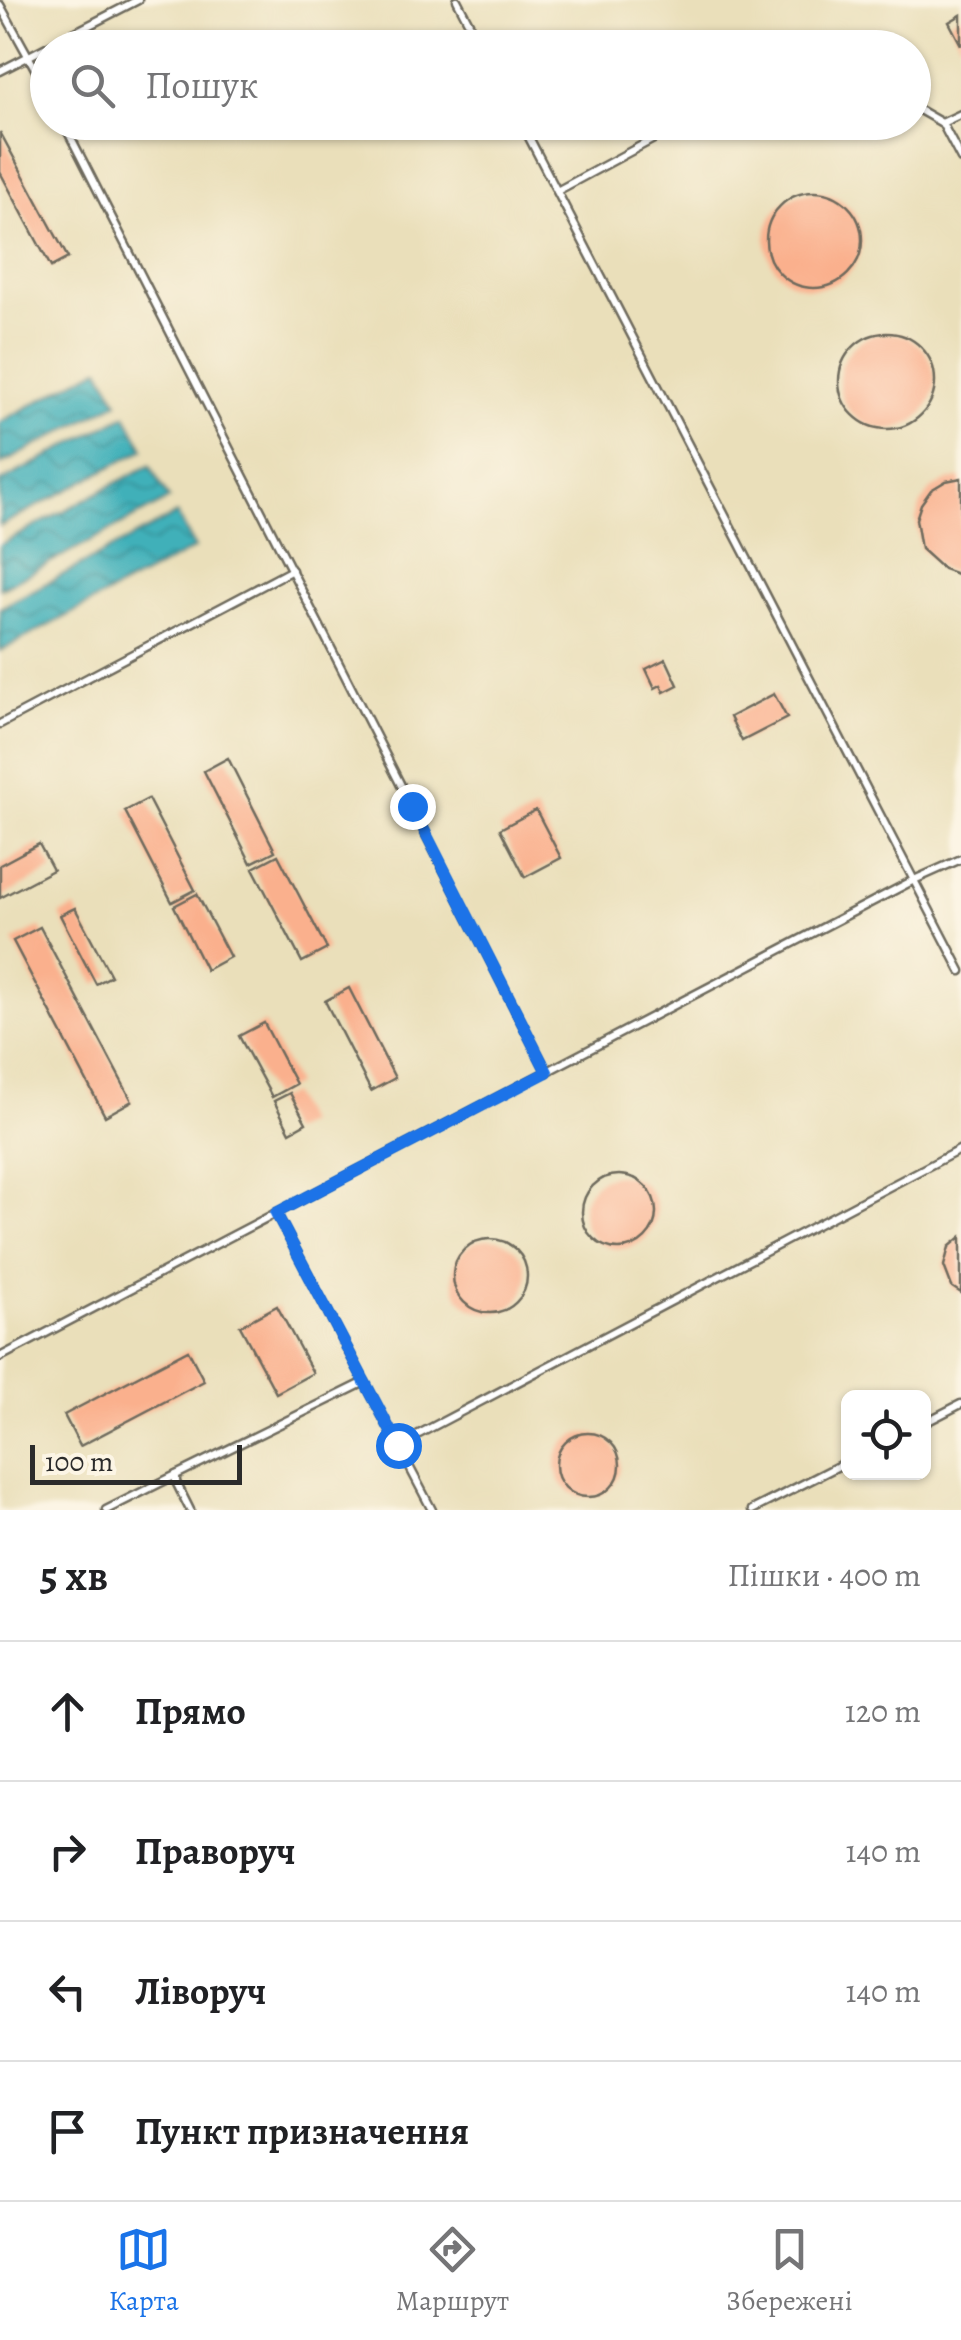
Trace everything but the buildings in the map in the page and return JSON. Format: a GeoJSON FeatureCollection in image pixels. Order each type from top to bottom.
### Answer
{"type":"FeatureCollection","features":[{"type":"Feature","properties":{"kind":"lane"},"geometry":{"type":"LineString","coordinates":[[80,30],[138,0]]}},
{"type":"Feature","properties":{"kind":"lane"},"geometry":{"type":"LineString","coordinates":[[457,0],[473,30]]}},
{"type":"Feature","properties":{"kind":"lane"},"geometry":{"type":"LineString","coordinates":[[0,4],[30,56],[0,72]]}},
{"type":"Feature","properties":{"kind":"lane"},"geometry":{"type":"LineString","coordinates":[[942,123],[961,114]]}},
{"type":"Feature","properties":{"kind":"lane"},"geometry":{"type":"LineString","coordinates":[[931,117],[942,123],[961,158]]}},
{"type":"Feature","properties":{"kind":"lane"},"geometry":{"type":"LineString","coordinates":[[72,140],[547,1072]]}},
{"type":"Feature","properties":{"kind":"lane"},"geometry":{"type":"LineString","coordinates":[[530,140],[961,971]]}},
{"type":"Feature","properties":{"kind":"lane"},"geometry":{"type":"LineString","coordinates":[[557,191],[652,140]]}},
{"type":"Feature","properties":{"kind":"lane"},"geometry":{"type":"LineString","coordinates":[[0,724],[292,570]]}},
{"type":"Feature","properties":{"kind":"lane"},"geometry":{"type":"LineString","coordinates":[[0,1357],[961,859]]}},
{"type":"Feature","properties":{"kind":"lane"},"geometry":{"type":"LineString","coordinates":[[398,1445],[961,1149]]}},
{"type":"Feature","properties":{"kind":"lane"},"geometry":{"type":"LineString","coordinates":[[276,1213],[432,1510]]}},
{"type":"Feature","properties":{"kind":"lane"},"geometry":{"type":"LineString","coordinates":[[106,1510],[365,1382]]}},
{"type":"Feature","properties":{"kind":"lane"},"geometry":{"type":"LineString","coordinates":[[931,1419],[961,1404]]}},
{"type":"Feature","properties":{"kind":"lane"},"geometry":{"type":"LineString","coordinates":[[752,1510],[841,1465]]}},
{"type":"Feature","properties":{"kind":"lane"},"geometry":{"type":"LineString","coordinates":[[176,1475],[190,1510]]}},
{"type":"Feature","properties":{"kind":"water"},"geometry":{"type":"Polygon","coordinates":[[[100,368],[118,402],[0,465],[0,422],[100,368]]]}},
{"type":"Feature","properties":{"kind":"water"},"geometry":{"type":"Polygon","coordinates":[[[126,415],[144,449],[0,526],[0,482],[126,415]]]}},
{"type":"Feature","properties":{"kind":"water"},"geometry":{"type":"Polygon","coordinates":[[[150,465],[169,499],[0,589],[0,545],[150,465]]]}},
{"type":"Feature","properties":{"kind":"water"},"geometry":{"type":"Polygon","coordinates":[[[177,514],[195,548],[0,651],[0,608],[177,514]]]}},
{"type":"Feature","properties":{"kind":"route"},"geometry":{"type":"LineString","coordinates":[[398,1445],[276,1213],[547,1072],[412,806]]}}]}
